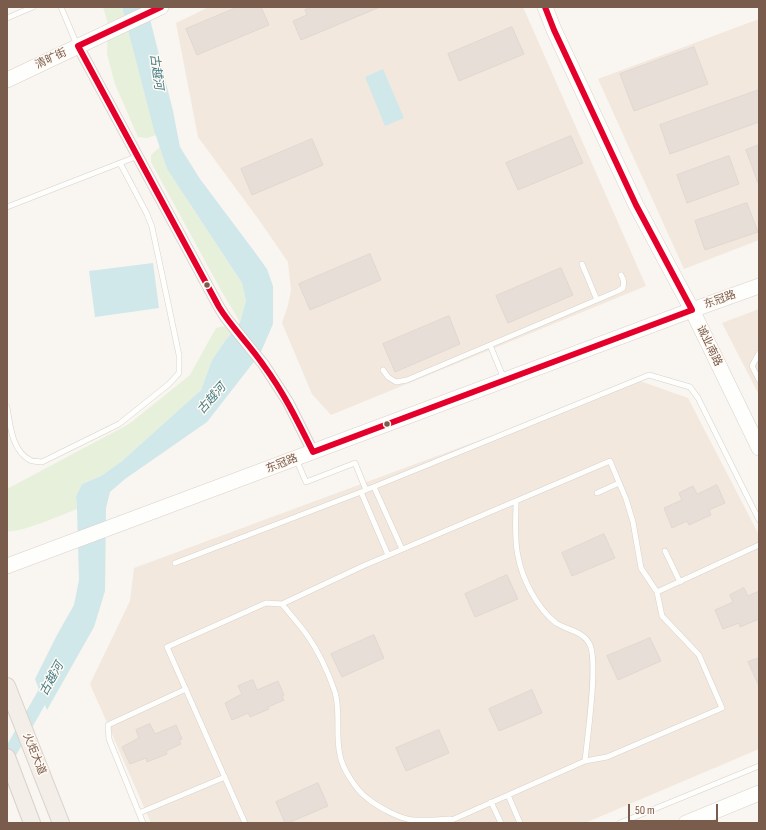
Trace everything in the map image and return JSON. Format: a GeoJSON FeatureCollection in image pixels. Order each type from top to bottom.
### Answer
{"type":"FeatureCollection","features":[{"type":"Feature","properties":{"kind":"main road","name":"清旷街"},"geometry":{"type":"LineString","coordinates":[[7,80],[160,7]]}},
{"type":"Feature","properties":{"kind":"main road","name":"诚业南路"},"geometry":{"type":"LineString","coordinates":[[545,7],[554,30],[636,205],[692,310],[759,448]]}},
{"type":"Feature","properties":{"kind":"main road","name":"东冠路"},"geometry":{"type":"LineString","coordinates":[[7,566],[759,286]]}},
{"type":"Feature","properties":{"kind":"main road","name":"火炬大道"},"geometry":{"type":"LineString","coordinates":[[8,689],[61,823]]}},
{"type":"Feature","properties":{"kind":"main road"},"geometry":{"type":"LineString","coordinates":[[7,757],[32,823]]}},
{"type":"Feature","properties":{"kind":"main road"},"geometry":{"type":"LineString","coordinates":[[686,823],[759,793]]}},
{"type":"Feature","properties":{"kind":"street"},"geometry":{"type":"LineString","coordinates":[[78,46],[219,307],[226,318],[264,365],[288,402],[313,452]]}},
{"type":"Feature","properties":{"kind":"lane"},"geometry":{"type":"LineString","coordinates":[[7,18],[33,7]]}},
{"type":"Feature","properties":{"kind":"lane"},"geometry":{"type":"LineString","coordinates":[[62,7],[78,46]]}},
{"type":"Feature","properties":{"kind":"lane"},"geometry":{"type":"LineString","coordinates":[[7,207],[138,156]]}},
{"type":"Feature","properties":{"kind":"lane"},"geometry":{"type":"LineString","coordinates":[[7,407],[14,440],[20,453],[31,461],[42,462],[119,424],[168,384],[179,373],[179,355],[152,227],[120,163]]}},
{"type":"Feature","properties":{"kind":"lane"},"geometry":{"type":"LineString","coordinates":[[582,264],[597,300]]}},
{"type":"Feature","properties":{"kind":"lane"},"geometry":{"type":"LineString","coordinates":[[383,370],[391,380],[402,382],[623,288],[624,281],[621,275]]}},
{"type":"Feature","properties":{"kind":"lane"},"geometry":{"type":"LineString","coordinates":[[490,345],[505,380]]}},
{"type":"Feature","properties":{"kind":"lane"},"geometry":{"type":"LineString","coordinates":[[759,353],[752,366],[759,380]]}},
{"type":"Feature","properties":{"kind":"lane"},"geometry":{"type":"LineString","coordinates":[[176,563],[374,487],[649,375],[690,387],[698,398],[759,520]]}},
{"type":"Feature","properties":{"kind":"lane"},"geometry":{"type":"LineString","coordinates":[[296,458],[306,482],[355,463],[366,490]]}},
{"type":"Feature","properties":{"kind":"lane"},"geometry":{"type":"LineString","coordinates":[[245,823],[167,646],[266,603],[282,604],[388,556],[610,461],[633,522],[641,568],[657,592],[662,616],[699,655],[722,708],[607,757],[585,761],[445,823]]}},
{"type":"Feature","properties":{"kind":"lane"},"geometry":{"type":"LineString","coordinates":[[597,493],[619,483]]}},
{"type":"Feature","properties":{"kind":"lane"},"geometry":{"type":"LineString","coordinates":[[374,487],[402,550]]}},
{"type":"Feature","properties":{"kind":"lane"},"geometry":{"type":"LineString","coordinates":[[361,492],[388,556]]}},
{"type":"Feature","properties":{"kind":"lane"},"geometry":{"type":"LineString","coordinates":[[516,501],[517,555],[521,569],[534,596],[541,609],[557,623],[582,635],[590,644],[593,659],[592,690],[585,761]]}},
{"type":"Feature","properties":{"kind":"lane"},"geometry":{"type":"LineString","coordinates":[[657,592],[759,545]]}},
{"type":"Feature","properties":{"kind":"lane"},"geometry":{"type":"LineString","coordinates":[[665,551],[680,582]]}},
{"type":"Feature","properties":{"kind":"lane"},"geometry":{"type":"LineString","coordinates":[[282,604],[307,634],[326,669],[335,693],[338,708],[340,756],[344,769],[353,782],[366,798],[391,812],[412,820],[452,819]]}},
{"type":"Feature","properties":{"kind":"lane"},"geometry":{"type":"LineString","coordinates":[[143,823],[109,739],[108,725],[186,689]]}},
{"type":"Feature","properties":{"kind":"lane"},"geometry":{"type":"LineString","coordinates":[[620,823],[759,766]]}},
{"type":"Feature","properties":{"kind":"lane"},"geometry":{"type":"LineString","coordinates":[[139,812],[225,777]]}},
{"type":"Feature","properties":{"kind":"lane"},"geometry":{"type":"LineString","coordinates":[[508,795],[520,823]]}},
{"type":"Feature","properties":{"kind":"lane"},"geometry":{"type":"LineString","coordinates":[[491,802],[501,823]]}},
{"type":"Feature","properties":{"kind":"shaded area"},"geometry":{"type":"Polygon","coordinates":[[[209,7],[523,7],[646,286],[331,415],[312,394],[282,323],[291,290],[288,262],[198,137],[176,23],[209,7]]]}},
{"type":"Feature","properties":{"kind":"shaded area"},"geometry":{"type":"Polygon","coordinates":[[[759,19],[759,240],[684,269],[598,79],[759,19]]]}},
{"type":"Feature","properties":{"kind":"shaded area"},"geometry":{"type":"Polygon","coordinates":[[[759,309],[759,395],[722,323],[759,309]]]}},
{"type":"Feature","properties":{"kind":"shaded area"},"geometry":{"type":"Polygon","coordinates":[[[640,381],[688,398],[759,535],[759,749],[585,823],[151,823],[90,684],[130,601],[134,568],[640,381]]]}},
{"type":"Feature","properties":{"kind":"green space"},"geometry":{"type":"Polygon","coordinates":[[[103,7],[122,7],[156,135],[147,138],[138,137],[115,84],[107,54],[108,24],[103,7]]]}},
{"type":"Feature","properties":{"kind":"green space"},"geometry":{"type":"Polygon","coordinates":[[[160,147],[167,169],[242,283],[246,301],[240,322],[151,162],[151,155],[160,147]]]}},
{"type":"Feature","properties":{"kind":"green space"},"geometry":{"type":"Polygon","coordinates":[[[225,326],[232,331],[212,360],[201,390],[122,461],[101,476],[82,484],[76,496],[77,509],[31,527],[21,530],[7,531],[7,489],[129,424],[190,375],[216,328],[225,326]]]}},
{"type":"Feature","properties":{"kind":"water"},"geometry":{"type":"Polygon","coordinates":[[[122,7],[147,7],[173,111],[180,147],[200,179],[267,269],[273,286],[273,324],[260,354],[207,422],[125,479],[110,492],[106,508],[105,591],[94,627],[47,710],[35,679],[74,605],[79,580],[76,496],[82,484],[101,476],[122,461],[201,390],[212,360],[240,322],[246,301],[242,283],[167,169],[154,130],[122,7]]]}},
{"type":"Feature","properties":{"kind":"water"},"geometry":{"type":"Polygon","coordinates":[[[383,69],[404,118],[385,126],[365,77],[383,69]]]}},
{"type":"Feature","properties":{"kind":"water"},"geometry":{"type":"Polygon","coordinates":[[[153,263],[159,308],[95,317],[89,271],[153,263]]]}},
{"type":"Feature","properties":{"kind":"building"},"geometry":{"type":"Polygon","coordinates":[[[238,7],[261,7],[269,25],[197,55],[186,29],[238,7]]]}},
{"type":"Feature","properties":{"kind":"building"},"geometry":{"type":"Polygon","coordinates":[[[312,7],[380,7],[301,40],[293,21],[307,15],[305,10],[312,7]]]}},
{"type":"Feature","properties":{"kind":"building"},"geometry":{"type":"Polygon","coordinates":[[[512,27],[524,54],[459,81],[448,54],[512,27]]]}},
{"type":"Feature","properties":{"kind":"building"},"geometry":{"type":"Polygon","coordinates":[[[694,47],[708,84],[634,111],[620,74],[694,47]]]}},
{"type":"Feature","properties":{"kind":"building"},"geometry":{"type":"Polygon","coordinates":[[[759,90],[759,122],[670,154],[660,125],[759,90]]]}},
{"type":"Feature","properties":{"kind":"building"},"geometry":{"type":"Polygon","coordinates":[[[571,136],[583,163],[518,190],[506,163],[571,136]]]}},
{"type":"Feature","properties":{"kind":"building"},"geometry":{"type":"Polygon","coordinates":[[[312,139],[323,165],[252,195],[241,169],[312,139]]]}},
{"type":"Feature","properties":{"kind":"building"},"geometry":{"type":"Polygon","coordinates":[[[759,145],[759,183],[758,183],[746,150],[759,145]]]}},
{"type":"Feature","properties":{"kind":"building"},"geometry":{"type":"Polygon","coordinates":[[[729,156],[739,184],[687,203],[677,175],[729,156]]]}},
{"type":"Feature","properties":{"kind":"building"},"geometry":{"type":"Polygon","coordinates":[[[747,203],[758,232],[705,250],[695,221],[747,203]]]}},
{"type":"Feature","properties":{"kind":"building"},"geometry":{"type":"Polygon","coordinates":[[[370,254],[381,280],[310,310],[299,284],[370,254]]]}},
{"type":"Feature","properties":{"kind":"building"},"geometry":{"type":"Polygon","coordinates":[[[561,268],[573,295],[508,323],[496,296],[561,268]]]}},
{"type":"Feature","properties":{"kind":"building"},"geometry":{"type":"Polygon","coordinates":[[[449,316],[460,344],[395,372],[383,344],[449,316]]]}},
{"type":"Feature","properties":{"kind":"building"},"geometry":{"type":"Polygon","coordinates":[[[717,485],[725,503],[709,510],[711,515],[689,525],[687,521],[672,528],[664,508],[682,500],[679,493],[693,486],[697,494],[717,485]]]}},
{"type":"Feature","properties":{"kind":"building"},"geometry":{"type":"Polygon","coordinates":[[[604,534],[615,558],[572,576],[562,553],[604,534]]]}},
{"type":"Feature","properties":{"kind":"building"},"geometry":{"type":"Polygon","coordinates":[[[507,575],[518,599],[475,617],[465,594],[507,575]]]}},
{"type":"Feature","properties":{"kind":"building"},"geometry":{"type":"Polygon","coordinates":[[[744,588],[748,596],[759,591],[759,619],[740,627],[739,623],[723,629],[715,610],[733,602],[730,595],[744,588]]]}},
{"type":"Feature","properties":{"kind":"building"},"geometry":{"type":"Polygon","coordinates":[[[374,635],[384,658],[342,677],[331,654],[374,635]]]}},
{"type":"Feature","properties":{"kind":"building"},"geometry":{"type":"Polygon","coordinates":[[[650,638],[661,661],[618,680],[607,656],[650,638]]]}},
{"type":"Feature","properties":{"kind":"building"},"geometry":{"type":"Polygon","coordinates":[[[759,658],[759,686],[748,662],[759,658]]]}},
{"type":"Feature","properties":{"kind":"building"},"geometry":{"type":"Polygon","coordinates":[[[253,680],[257,690],[278,681],[284,695],[282,696],[284,700],[268,707],[269,709],[250,717],[248,713],[232,720],[225,703],[242,694],[238,686],[253,680]]]}},
{"type":"Feature","properties":{"kind":"building"},"geometry":{"type":"Polygon","coordinates":[[[532,690],[542,713],[499,731],[489,709],[532,690]]]}},
{"type":"Feature","properties":{"kind":"building"},"geometry":{"type":"Polygon","coordinates":[[[150,724],[155,734],[176,725],[182,739],[179,740],[181,744],[166,751],[167,754],[147,762],[146,758],[130,764],[122,747],[139,738],[136,730],[150,724]]]}},
{"type":"Feature","properties":{"kind":"building"},"geometry":{"type":"Polygon","coordinates":[[[439,730],[449,753],[406,771],[396,748],[439,730]]]}},
{"type":"Feature","properties":{"kind":"building"},"geometry":{"type":"Polygon","coordinates":[[[318,783],[328,806],[285,823],[276,802],[318,783]]]}},
{"type":"Feature","properties":{"kind":"waterway","name":"古越河"},"geometry":{"type":"LineString","coordinates":[[7,758],[50,683]]}},
{"type":"Feature","properties":{"kind":"transit line"},"geometry":{"type":"LineString","coordinates":[[161,7],[78,46],[219,307],[259,358],[271,376],[313,452],[692,310],[636,205],[554,30],[545,7]]}}]}
